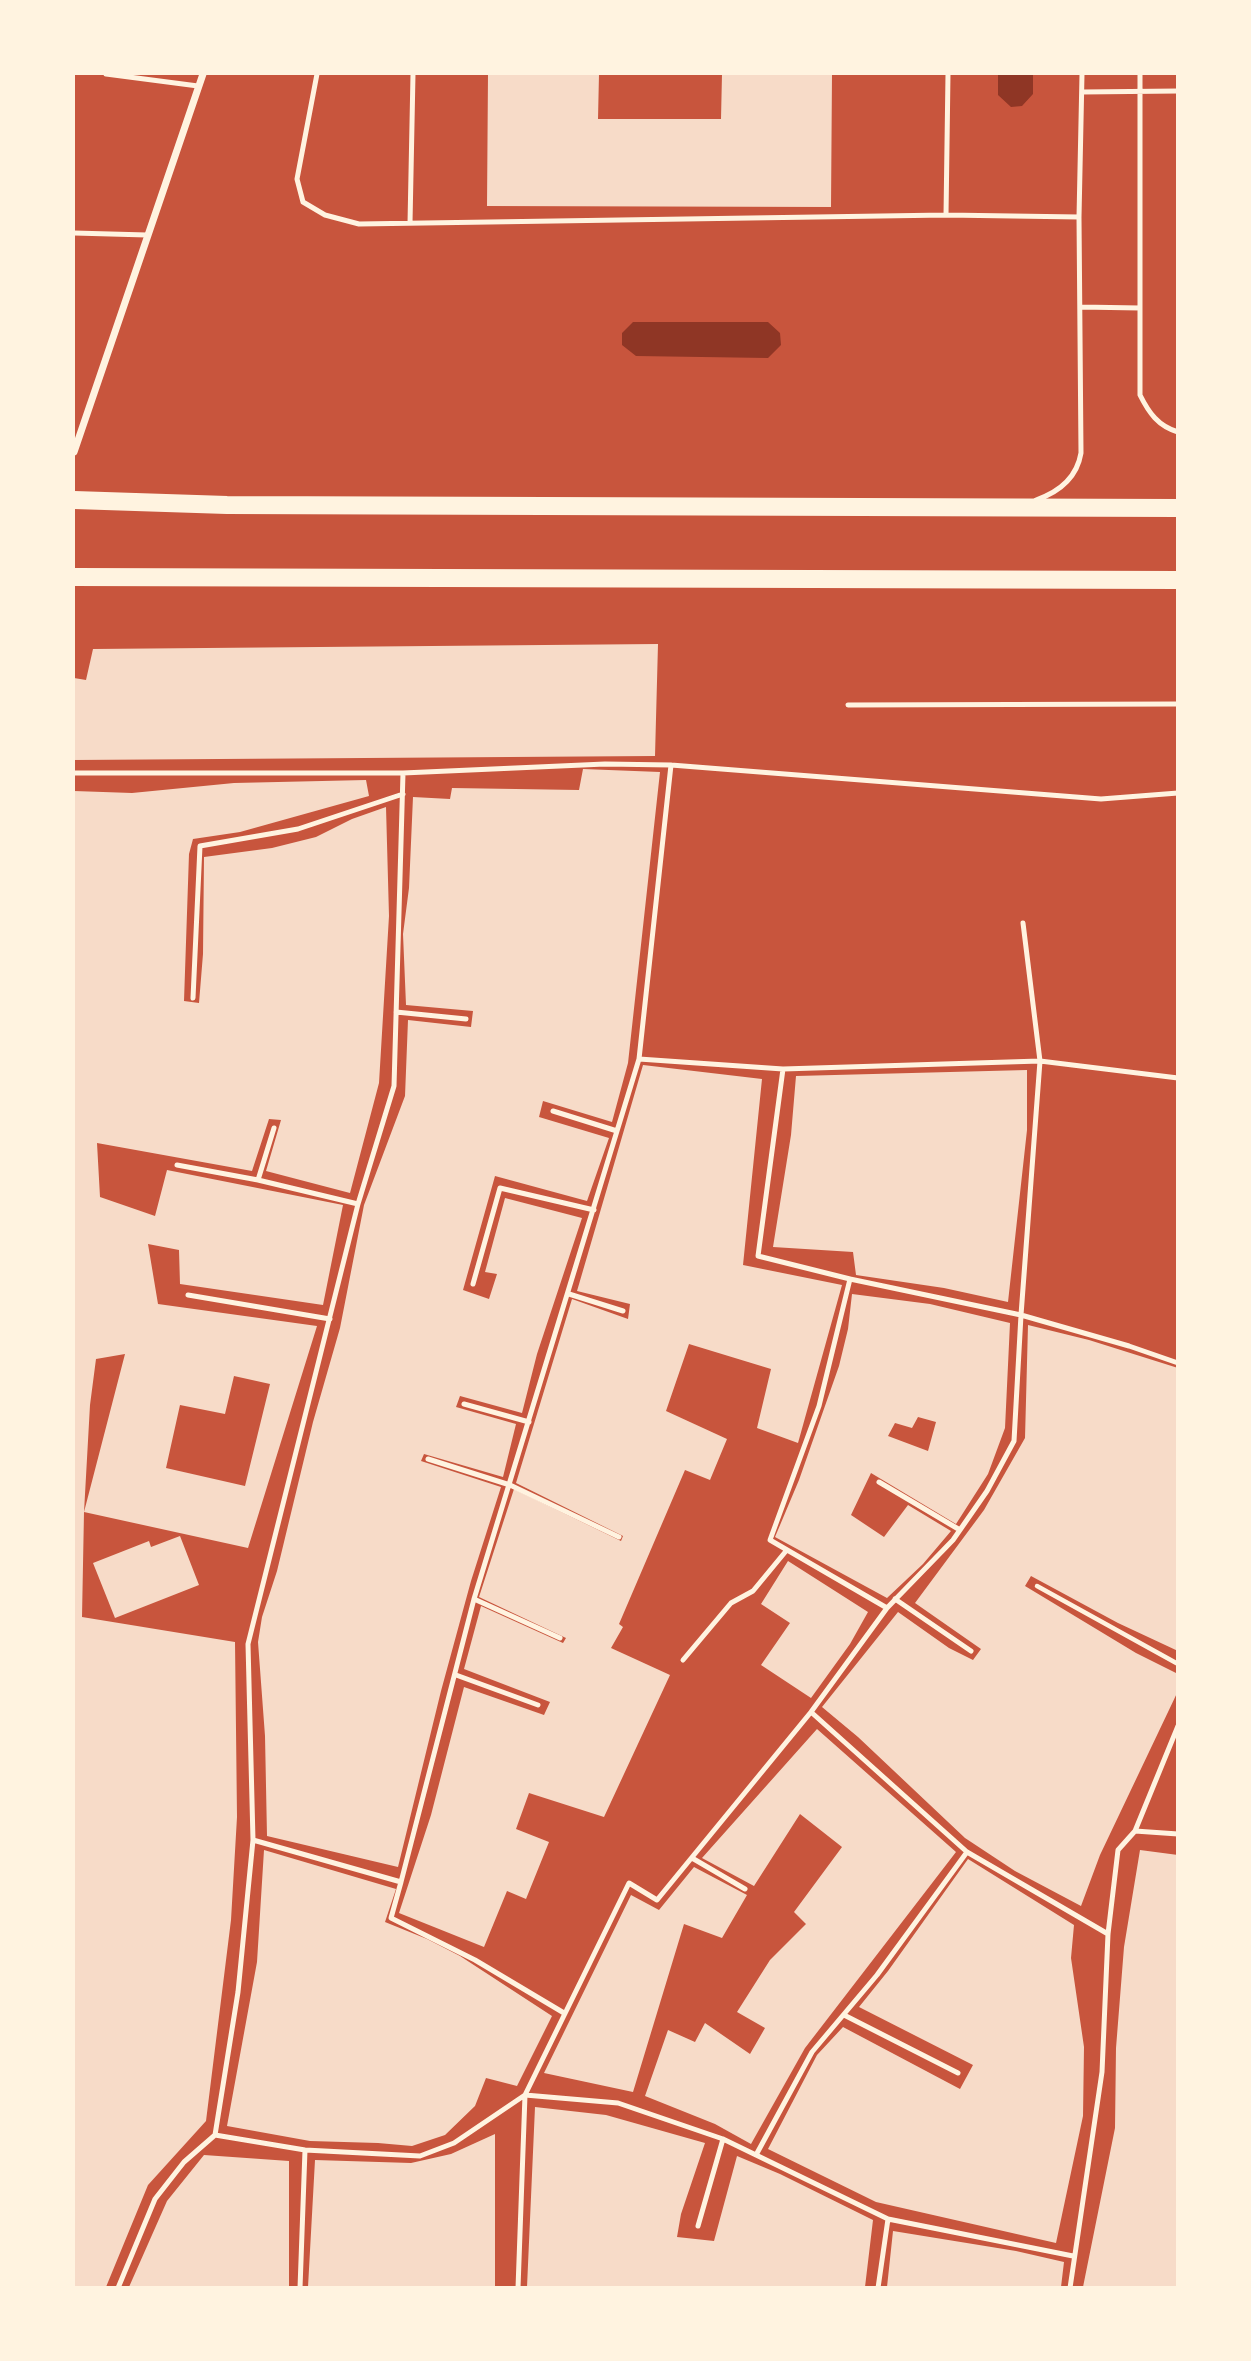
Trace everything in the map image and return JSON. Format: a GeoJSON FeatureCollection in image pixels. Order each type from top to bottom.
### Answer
{"type":"FeatureCollection","features":[{"type":"Feature","properties":{"kind":"main road"},"geometry":{"type":"LineString","coordinates":[[74,500],[240,505],[1178,508]]}},
{"type":"Feature","properties":{"kind":"main road"},"geometry":{"type":"LineString","coordinates":[[74,577],[1178,580]]}},
{"type":"Feature","properties":{"kind":"street"},"geometry":{"type":"LineString","coordinates":[[74,452],[203,74]]}},
{"type":"Feature","properties":{"kind":"lane"},"geometry":{"type":"LineString","coordinates":[[106,74],[198,86]]}},
{"type":"Feature","properties":{"kind":"lane"},"geometry":{"type":"LineString","coordinates":[[317,74],[297,179],[303,202],[325,215],[359,224],[946,215],[1079,218]]}},
{"type":"Feature","properties":{"kind":"lane"},"geometry":{"type":"LineString","coordinates":[[410,223],[413,74]]}},
{"type":"Feature","properties":{"kind":"lane"},"geometry":{"type":"LineString","coordinates":[[946,215],[948,74]]}},
{"type":"Feature","properties":{"kind":"lane"},"geometry":{"type":"LineString","coordinates":[[1013,507],[1054,492],[1069,480],[1079,464],[1081,453],[1079,218],[1082,74]]}},
{"type":"Feature","properties":{"kind":"lane"},"geometry":{"type":"LineString","coordinates":[[1140,74],[1140,396],[1156,421],[1169,430],[1178,432]]}},
{"type":"Feature","properties":{"kind":"lane"},"geometry":{"type":"LineString","coordinates":[[1082,92],[1178,91]]}},
{"type":"Feature","properties":{"kind":"lane"},"geometry":{"type":"LineString","coordinates":[[74,233],[147,235]]}},
{"type":"Feature","properties":{"kind":"lane"},"geometry":{"type":"LineString","coordinates":[[1080,307],[1140,308]]}},
{"type":"Feature","properties":{"kind":"lane"},"geometry":{"type":"LineString","coordinates":[[848,705],[1178,705]]}},
{"type":"Feature","properties":{"kind":"lane"},"geometry":{"type":"LineString","coordinates":[[74,773],[403,773],[605,764],[671,765],[1101,799],[1178,793]]}},
{"type":"Feature","properties":{"kind":"lane"},"geometry":{"type":"LineString","coordinates":[[564,2013],[475,1960],[391,1918],[474,1600],[639,1059],[671,765]]}},
{"type":"Feature","properties":{"kind":"lane"},"geometry":{"type":"LineString","coordinates":[[118,2287],[155,2199],[184,2162],[215,2135],[238,1992],[253,1840],[248,1644],[358,1204],[394,1086],[403,773]]}},
{"type":"Feature","properties":{"kind":"lane"},"geometry":{"type":"LineString","coordinates":[[193,998],[200,846],[298,829],[403,794]]}},
{"type":"Feature","properties":{"kind":"lane"},"geometry":{"type":"LineString","coordinates":[[517,2287],[526,2095],[629,1883],[657,1900],[811,1712],[887,1608],[954,1540],[987,1492],[1014,1441],[1040,1061],[1023,923]]}},
{"type":"Feature","properties":{"kind":"lane"},"geometry":{"type":"LineString","coordinates":[[396,1012],[466,1019]]}},
{"type":"Feature","properties":{"kind":"lane"},"geometry":{"type":"LineString","coordinates":[[639,1059],[783,1069],[1040,1061],[1178,1078]]}},
{"type":"Feature","properties":{"kind":"lane"},"geometry":{"type":"LineString","coordinates":[[783,1069],[758,1256],[850,1279],[1021,1315],[1178,1363]]}},
{"type":"Feature","properties":{"kind":"lane"},"geometry":{"type":"LineString","coordinates":[[553,1111],[617,1131]]}},
{"type":"Feature","properties":{"kind":"lane"},"geometry":{"type":"LineString","coordinates":[[258,1180],[274,1128]]}},
{"type":"Feature","properties":{"kind":"lane"},"geometry":{"type":"LineString","coordinates":[[177,1165],[258,1180],[358,1204]]}},
{"type":"Feature","properties":{"kind":"lane"},"geometry":{"type":"LineString","coordinates":[[474,1284],[500,1188],[594,1210]]}},
{"type":"Feature","properties":{"kind":"lane"},"geometry":{"type":"LineString","coordinates":[[850,1279],[819,1406],[769,1540],[887,1608]]}},
{"type":"Feature","properties":{"kind":"lane"},"geometry":{"type":"LineString","coordinates":[[569,1294],[623,1311]]}},
{"type":"Feature","properties":{"kind":"lane"},"geometry":{"type":"LineString","coordinates":[[188,1295],[330,1319]]}},
{"type":"Feature","properties":{"kind":"lane"},"geometry":{"type":"LineString","coordinates":[[464,1404],[529,1422]]}},
{"type":"Feature","properties":{"kind":"lane"},"geometry":{"type":"LineString","coordinates":[[428,1459],[510,1485],[619,1537]]}},
{"type":"Feature","properties":{"kind":"lane"},"geometry":{"type":"LineString","coordinates":[[879,1482],[960,1530]]}},
{"type":"Feature","properties":{"kind":"lane"},"geometry":{"type":"LineString","coordinates":[[683,1660],[731,1603],[752,1591],[786,1551]]}},
{"type":"Feature","properties":{"kind":"lane"},"geometry":{"type":"LineString","coordinates":[[895,1599],[971,1651]]}},
{"type":"Feature","properties":{"kind":"lane"},"geometry":{"type":"LineString","coordinates":[[474,1600],[560,1638]]}},
{"type":"Feature","properties":{"kind":"lane"},"geometry":{"type":"LineString","coordinates":[[456,1675],[538,1705]]}},
{"type":"Feature","properties":{"kind":"lane"},"geometry":{"type":"LineString","coordinates":[[811,1712],[967,1852],[1108,1934]]}},
{"type":"Feature","properties":{"kind":"lane"},"geometry":{"type":"LineString","coordinates":[[1070,2287],[1102,2072],[1108,1934],[1118,1850],[1135,1831],[1178,1726]]}},
{"type":"Feature","properties":{"kind":"lane"},"geometry":{"type":"LineString","coordinates":[[1135,1831],[1178,1833]]}},
{"type":"Feature","properties":{"kind":"lane"},"geometry":{"type":"LineString","coordinates":[[253,1840],[401,1882]]}},
{"type":"Feature","properties":{"kind":"lane"},"geometry":{"type":"LineString","coordinates":[[756,2155],[812,2052],[877,1975],[967,1852]]}},
{"type":"Feature","properties":{"kind":"lane"},"geometry":{"type":"LineString","coordinates":[[692,1858],[745,1889]]}},
{"type":"Feature","properties":{"kind":"lane"},"geometry":{"type":"LineString","coordinates":[[844,2015],[958,2073]]}},
{"type":"Feature","properties":{"kind":"lane"},"geometry":{"type":"LineString","coordinates":[[215,2135],[305,2150],[420,2156],[453,2143],[526,2095],[618,2104],[723,2138],[888,2219],[1073,2256]]}},
{"type":"Feature","properties":{"kind":"lane"},"geometry":{"type":"LineString","coordinates":[[698,2225],[723,2138]]}},
{"type":"Feature","properties":{"kind":"lane"},"geometry":{"type":"LineString","coordinates":[[300,2287],[305,2150]]}},
{"type":"Feature","properties":{"kind":"lane"},"geometry":{"type":"LineString","coordinates":[[878,2287],[888,2219]]}},
{"type":"Feature","properties":{"kind":"path"},"geometry":{"type":"LineString","coordinates":[[1037,1586],[1178,1664]]}},
{"type":"Feature","properties":{"kind":"shaded area"},"geometry":{"type":"Polygon","coordinates":[[[998,74],[1033,74],[1033,94],[1022,106],[1011,107],[998,95],[998,74]]]}},
{"type":"Feature","properties":{"kind":"shaded area"},"geometry":{"type":"Polygon","coordinates":[[[633,322],[768,322],[780,333],[781,345],[768,358],[636,356],[622,345],[622,333],[633,322]]]}},
{"type":"Feature","properties":{"kind":"building"},"geometry":{"type":"Polygon","coordinates":[[[488,74],[599,74],[598,119],[721,119],[722,74],[832,74],[831,207],[487,206],[488,74]]]}},
{"type":"Feature","properties":{"kind":"building"},"geometry":{"type":"Polygon","coordinates":[[[658,644],[655,756],[74,760],[74,678],[86,680],[93,649],[658,644]]]}},
{"type":"Feature","properties":{"kind":"building"},"geometry":{"type":"Polygon","coordinates":[[[583,769],[660,772],[628,1063],[612,1122],[543,1101],[539,1117],[609,1138],[587,1201],[495,1176],[463,1290],[489,1299],[497,1274],[485,1272],[505,1198],[582,1218],[537,1354],[522,1413],[460,1396],[456,1407],[516,1424],[503,1477],[424,1454],[421,1461],[501,1487],[471,1581],[441,1691],[398,1867],[267,1836],[265,1736],[258,1642],[262,1617],[277,1571],[313,1422],[340,1328],[364,1205],[405,1096],[408,1020],[471,1027],[473,1011],[406,1005],[403,934],[409,888],[413,797],[450,799],[452,788],[579,790],[583,769]]]}},
{"type":"Feature","properties":{"kind":"building"},"geometry":{"type":"Polygon","coordinates":[[[366,780],[369,796],[240,832],[193,839],[189,854],[184,1001],[199,1003],[203,954],[204,857],[272,848],[316,837],[352,819],[386,807],[389,916],[379,1083],[350,1193],[266,1171],[281,1120],[269,1119],[252,1171],[97,1143],[100,1197],[155,1216],[167,1170],[343,1205],[323,1305],[180,1284],[179,1250],[148,1244],[158,1304],[317,1326],[248,1548],[84,1512],[82,1617],[235,1642],[237,1817],[231,1920],[206,2121],[148,2185],[106,2287],[74,2287],[74,791],[132,793],[234,783],[366,780]],[[125,1354],[96,1359],[90,1405],[84,1512],[125,1354]],[[234,1376],[225,1414],[180,1405],[166,1468],[245,1486],[270,1384],[234,1376]]]}},
{"type":"Feature","properties":{"kind":"building"},"geometry":{"type":"Polygon","coordinates":[[[643,1065],[762,1079],[743,1265],[842,1285],[798,1443],[757,1428],[771,1369],[689,1344],[666,1411],[727,1439],[710,1480],[685,1470],[619,1624],[623,1627],[611,1648],[670,1675],[604,1817],[529,1793],[516,1829],[549,1842],[526,1899],[507,1891],[484,1947],[399,1913],[431,1815],[464,1687],[544,1715],[550,1702],[464,1669],[481,1606],[563,1643],[566,1638],[479,1597],[514,1489],[621,1541],[623,1536],[516,1483],[572,1299],[628,1319],[630,1304],[577,1291],[643,1065]]]}},
{"type":"Feature","properties":{"kind":"building"},"geometry":{"type":"Polygon","coordinates":[[[1027,1070],[1027,1130],[1008,1302],[944,1288],[856,1275],[853,1252],[773,1247],[791,1135],[796,1076],[1027,1070]]]}},
{"type":"Feature","properties":{"kind":"building"},"geometry":{"type":"Polygon","coordinates":[[[852,1294],[930,1304],[1010,1323],[1005,1428],[988,1474],[956,1524],[871,1473],[851,1515],[884,1537],[908,1505],[951,1531],[923,1564],[887,1598],[775,1537],[799,1480],[839,1366],[848,1329],[852,1294]],[[918,1417],[912,1428],[895,1423],[888,1436],[928,1451],[936,1422],[918,1417]]]}},
{"type":"Feature","properties":{"kind":"building"},"geometry":{"type":"Polygon","coordinates":[[[1028,1325],[1089,1340],[1178,1368],[1178,1651],[1118,1623],[1031,1576],[1025,1586],[1136,1653],[1178,1674],[1178,1691],[1100,1855],[1081,1906],[1015,1871],[965,1838],[858,1737],[822,1707],[898,1612],[949,1648],[973,1660],[981,1649],[915,1603],[984,1510],[1025,1438],[1028,1325]]]}},
{"type":"Feature","properties":{"kind":"building"},"geometry":{"type":"Polygon","coordinates":[[[180,1536],[199,1585],[115,1618],[93,1563],[149,1541],[151,1547],[180,1536]]]}},
{"type":"Feature","properties":{"kind":"building"},"geometry":{"type":"Polygon","coordinates":[[[788,1561],[868,1612],[850,1644],[811,1698],[761,1665],[790,1623],[761,1604],[788,1561]]]}},
{"type":"Feature","properties":{"kind":"building"},"geometry":{"type":"Polygon","coordinates":[[[817,1729],[956,1852],[805,2048],[751,2144],[715,2124],[645,2096],[668,2030],[695,2042],[705,2023],[750,2054],[765,2028],[737,2012],[770,1960],[806,1924],[794,1912],[842,1847],[800,1814],[754,1886],[702,1858],[817,1729]]]}},
{"type":"Feature","properties":{"kind":"building"},"geometry":{"type":"Polygon","coordinates":[[[264,1850],[396,1889],[385,1922],[460,1956],[552,2016],[517,2086],[486,2078],[475,2106],[445,2135],[412,2146],[310,2141],[227,2126],[257,1962],[264,1850]]]}},
{"type":"Feature","properties":{"kind":"building"},"geometry":{"type":"Polygon","coordinates":[[[1140,1850],[1178,1855],[1178,2287],[1083,2287],[1115,2128],[1116,2048],[1124,1947],[1140,1850]]]}},
{"type":"Feature","properties":{"kind":"building"},"geometry":{"type":"Polygon","coordinates":[[[968,1859],[1074,1925],[1071,1958],[1084,2047],[1083,2116],[1056,2243],[876,2202],[768,2149],[817,2055],[843,2027],[960,2089],[973,2065],[859,2007],[968,1859]]]}},
{"type":"Feature","properties":{"kind":"building"},"geometry":{"type":"Polygon","coordinates":[[[694,1867],[747,1895],[722,1938],[684,1924],[633,2092],[544,2073],[631,1895],[659,1910],[694,1867]]]}},
{"type":"Feature","properties":{"kind":"building"},"geometry":{"type":"Polygon","coordinates":[[[535,2107],[606,2115],[705,2143],[681,2214],[677,2237],[714,2241],[737,2156],[873,2220],[865,2287],[527,2287],[535,2107]]]}},
{"type":"Feature","properties":{"kind":"building"},"geometry":{"type":"Polygon","coordinates":[[[495,2134],[495,2287],[308,2287],[315,2160],[411,2163],[451,2154],[495,2134]]]}},
{"type":"Feature","properties":{"kind":"building"},"geometry":{"type":"Polygon","coordinates":[[[204,2155],[289,2161],[289,2287],[129,2287],[167,2201],[204,2155]]]}},
{"type":"Feature","properties":{"kind":"building"},"geometry":{"type":"Polygon","coordinates":[[[893,2231],[1016,2251],[1064,2262],[1061,2287],[887,2287],[893,2231]]]}}]}
